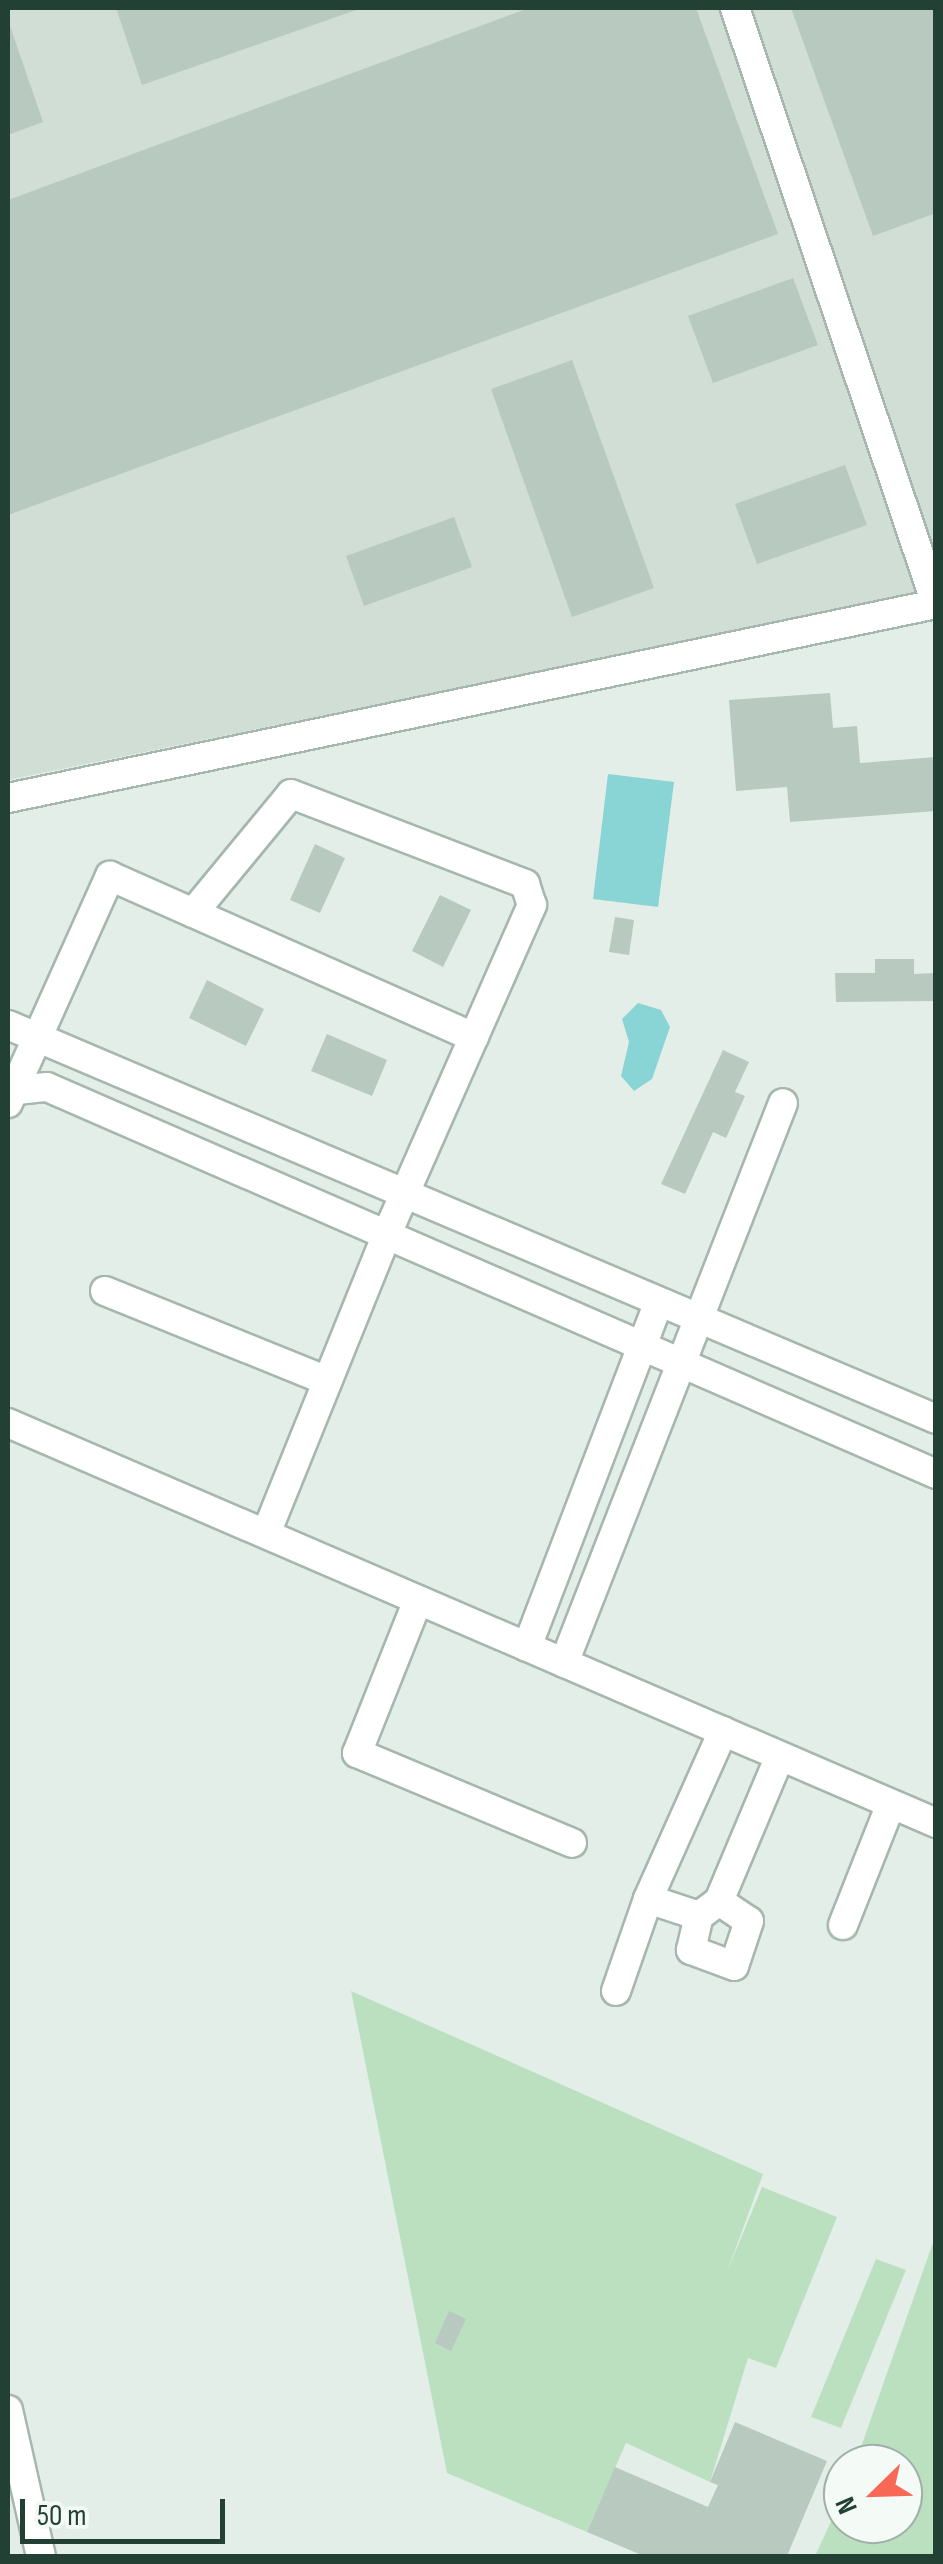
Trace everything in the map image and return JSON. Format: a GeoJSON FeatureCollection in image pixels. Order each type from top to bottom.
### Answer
{"type":"FeatureCollection","features":[{"type":"Feature","properties":{"kind":"street"},"geometry":{"type":"LineString","coordinates":[[8,798],[936,604],[736,8]]}},
{"type":"Feature","properties":{"kind":"street"},"geometry":{"type":"LineString","coordinates":[[192,913],[292,794],[525,884],[532,905],[387,1234],[266,1534]]}},
{"type":"Feature","properties":{"kind":"street"},"geometry":{"type":"LineString","coordinates":[[10,1095],[110,876],[474,1037]]}},
{"type":"Feature","properties":{"kind":"street"},"geometry":{"type":"LineString","coordinates":[[8,1025],[936,1419]]}},
{"type":"Feature","properties":{"kind":"street"},"geometry":{"type":"LineString","coordinates":[[10,1095],[47,1087],[936,1474]]}},
{"type":"Feature","properties":{"kind":"street"},"geometry":{"type":"LineString","coordinates":[[564,1663],[694,1318],[783,1103]]}},
{"type":"Feature","properties":{"kind":"street"},"geometry":{"type":"LineString","coordinates":[[104,1290],[328,1381]]}},
{"type":"Feature","properties":{"kind":"street"},"geometry":{"type":"LineString","coordinates":[[527,1647],[658,1304]]}},
{"type":"Feature","properties":{"kind":"street"},"geometry":{"type":"LineString","coordinates":[[8,1423],[936,1823]]}},
{"type":"Feature","properties":{"kind":"street"},"geometry":{"type":"LineString","coordinates":[[418,1600],[357,1753],[572,1843]]}},
{"type":"Feature","properties":{"kind":"street"},"geometry":{"type":"LineString","coordinates":[[616,1990],[648,1899],[722,1732]]}},
{"type":"Feature","properties":{"kind":"street"},"geometry":{"type":"LineString","coordinates":[[648,1899],[709,1909],[780,1756]]}},
{"type":"Feature","properties":{"kind":"street"},"geometry":{"type":"LineString","coordinates":[[843,1925],[891,1804]]}},
{"type":"Feature","properties":{"kind":"street"},"geometry":{"type":"LineString","coordinates":[[8,2410],[41,2556]]}},
{"type":"Feature","properties":{"kind":"shaded area"},"geometry":{"type":"Polygon","coordinates":[[[8,8],[935,8],[935,590],[8,780],[8,8]]]}},
{"type":"Feature","properties":{"kind":"green space"},"geometry":{"type":"Polygon","coordinates":[[[351,1991],[763,2174],[727,2272],[762,2187],[837,2217],[776,2368],[748,2358],[710,2482],[626,2443],[587,2532],[447,2473],[351,1991]]]}},
{"type":"Feature","properties":{"kind":"green space"},"geometry":{"type":"Polygon","coordinates":[[[935,2237],[935,2556],[815,2556],[823,2539],[823,2544],[923,2544],[923,2444],[862,2444],[935,2237]]]}},
{"type":"Feature","properties":{"kind":"green space"},"geometry":{"type":"Polygon","coordinates":[[[876,2259],[906,2270],[841,2428],[811,2417],[876,2259]]]}},
{"type":"Feature","properties":{"kind":"water"},"geometry":{"type":"Polygon","coordinates":[[[608,774],[674,782],[658,907],[593,899],[608,774]]]}},
{"type":"Feature","properties":{"kind":"water"},"geometry":{"type":"Polygon","coordinates":[[[638,1003],[661,1010],[670,1027],[652,1079],[634,1091],[621,1076],[629,1042],[622,1019],[638,1003]]]}},
{"type":"Feature","properties":{"kind":"building"},"geometry":{"type":"Polygon","coordinates":[[[116,8],[362,8],[142,85],[116,8]]]}},
{"type":"Feature","properties":{"kind":"building"},"geometry":{"type":"Polygon","coordinates":[[[529,8],[696,8],[778,234],[8,515],[8,200],[529,8]]]}},
{"type":"Feature","properties":{"kind":"building"},"geometry":{"type":"Polygon","coordinates":[[[791,8],[936,8],[936,213],[873,236],[791,8]]]}},
{"type":"Feature","properties":{"kind":"building"},"geometry":{"type":"Polygon","coordinates":[[[8,20],[43,122],[8,135],[8,20]]]}},
{"type":"Feature","properties":{"kind":"building"},"geometry":{"type":"Polygon","coordinates":[[[793,278],[818,345],[713,383],[688,316],[793,278]]]}},
{"type":"Feature","properties":{"kind":"building"},"geometry":{"type":"Polygon","coordinates":[[[572,360],[654,588],[572,617],[491,389],[572,360]]]}},
{"type":"Feature","properties":{"kind":"building"},"geometry":{"type":"Polygon","coordinates":[[[845,465],[867,525],[757,564],[735,504],[845,465]]]}},
{"type":"Feature","properties":{"kind":"building"},"geometry":{"type":"Polygon","coordinates":[[[454,517],[472,567],[364,606],[346,556],[454,517]]]}},
{"type":"Feature","properties":{"kind":"building"},"geometry":{"type":"Polygon","coordinates":[[[830,693],[833,728],[857,726],[860,763],[936,757],[936,811],[790,822],[787,787],[736,791],[729,700],[830,693]]]}},
{"type":"Feature","properties":{"kind":"building"},"geometry":{"type":"Polygon","coordinates":[[[315,844],[345,858],[320,913],[290,900],[315,844]]]}},
{"type":"Feature","properties":{"kind":"building"},"geometry":{"type":"Polygon","coordinates":[[[440,895],[471,910],[443,967],[412,951],[440,895]]]}},
{"type":"Feature","properties":{"kind":"building"},"geometry":{"type":"Polygon","coordinates":[[[615,917],[634,920],[629,955],[609,952],[615,917]]]}},
{"type":"Feature","properties":{"kind":"building"},"geometry":{"type":"Polygon","coordinates":[[[875,959],[914,959],[914,974],[936,973],[936,1001],[836,1002],[835,973],[875,973],[875,959]]]}},
{"type":"Feature","properties":{"kind":"building"},"geometry":{"type":"Polygon","coordinates":[[[207,980],[264,1009],[246,1046],[189,1018],[207,980]]]}},
{"type":"Feature","properties":{"kind":"building"},"geometry":{"type":"Polygon","coordinates":[[[327,1034],[387,1060],[372,1096],[311,1071],[327,1034]]]}},
{"type":"Feature","properties":{"kind":"building"},"geometry":{"type":"Polygon","coordinates":[[[723,1050],[749,1062],[735,1092],[745,1096],[726,1138],[713,1132],[685,1194],[661,1184],[723,1050]]]}},
{"type":"Feature","properties":{"kind":"building"},"geometry":{"type":"Polygon","coordinates":[[[449,2311],[466,2319],[451,2351],[435,2343],[449,2311]]]}},
{"type":"Feature","properties":{"kind":"building"},"geometry":{"type":"Polygon","coordinates":[[[735,2422],[823,2459],[823,2470],[787,2556],[644,2556],[587,2532],[615,2467],[708,2507],[718,2485],[710,2482],[735,2422]]]}}]}
